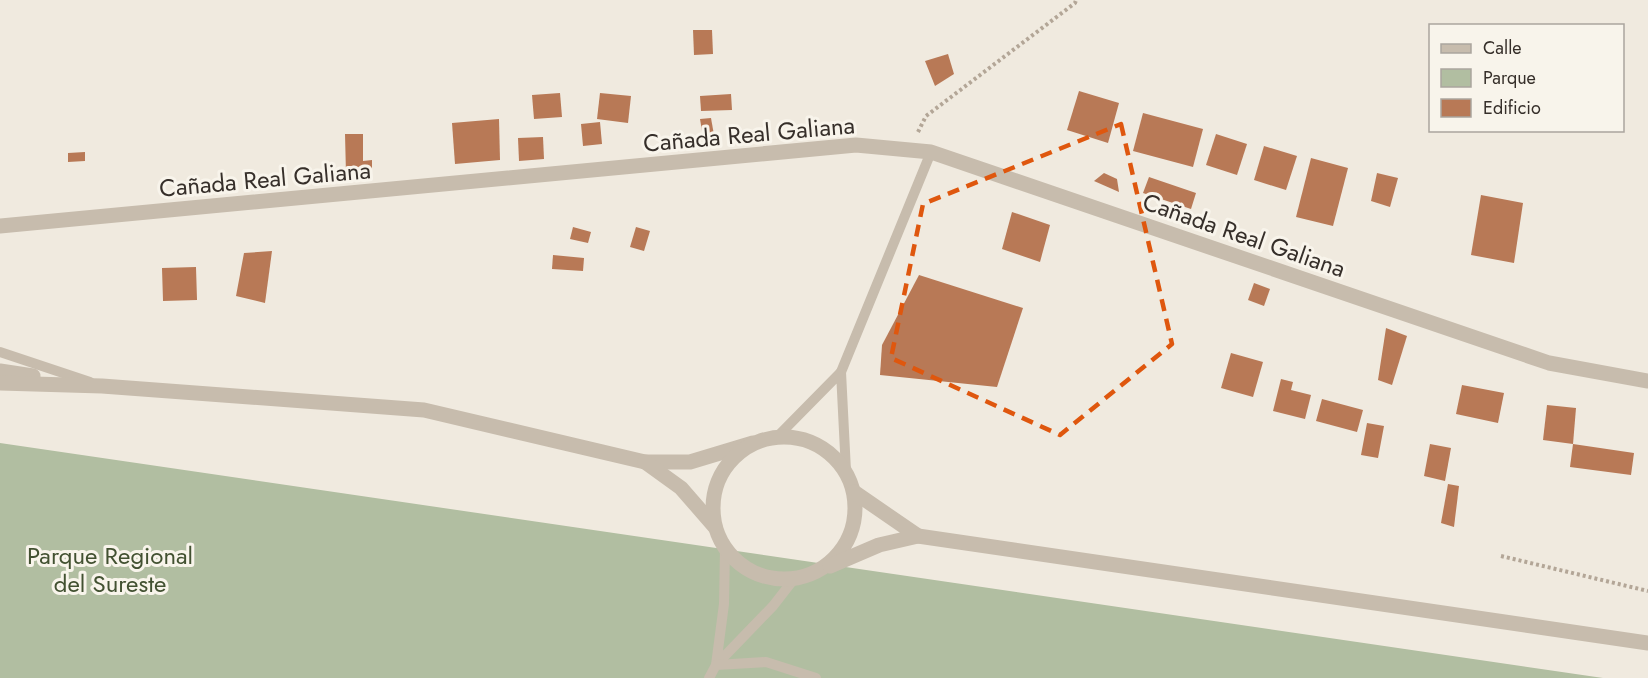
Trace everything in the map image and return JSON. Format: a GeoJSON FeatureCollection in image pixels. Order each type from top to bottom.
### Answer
{"type":"FeatureCollection","features":[{"type":"Feature","properties":{"kind":"street","name":"Cañada Real Galiana"},"geometry":{"type":"LineString","coordinates":[[0,226],[856,145],[909,152],[932,152],[1549,363],[1648,381]]}},
{"type":"Feature","properties":{"kind":"street"},"geometry":{"type":"LineString","coordinates":[[0,371],[102,386]]}},
{"type":"Feature","properties":{"kind":"street"},"geometry":{"type":"LineString","coordinates":[[0,383],[102,386],[424,410],[645,462],[690,462],[778,436],[798,437],[817,444],[833,455],[846,471],[854,492],[856,516],[850,539],[836,559],[816,573]]}},
{"type":"Feature","properties":{"kind":"street"},"geometry":{"type":"LineString","coordinates":[[715,527],[713,502],[719,477],[733,457],[753,443]]}},
{"type":"Feature","properties":{"kind":"street"},"geometry":{"type":"LineString","coordinates":[[645,462],[681,488],[715,527],[725,548],[738,563],[755,573],[774,579],[794,579],[816,573],[879,545],[918,536],[1648,643]]}},
{"type":"Feature","properties":{"kind":"street"},"geometry":{"type":"LineString","coordinates":[[854,492],[918,536]]}},
{"type":"Feature","properties":{"kind":"lane"},"geometry":{"type":"LineString","coordinates":[[778,436],[841,372],[932,152]]}},
{"type":"Feature","properties":{"kind":"lane"},"geometry":{"type":"LineString","coordinates":[[0,352],[102,386]]}},
{"type":"Feature","properties":{"kind":"lane"},"geometry":{"type":"LineString","coordinates":[[841,372],[846,471]]}},
{"type":"Feature","properties":{"kind":"lane"},"geometry":{"type":"LineString","coordinates":[[716,665],[724,604],[725,548]]}},
{"type":"Feature","properties":{"kind":"lane"},"geometry":{"type":"LineString","coordinates":[[709,678],[716,665],[773,606],[794,579]]}},
{"type":"Feature","properties":{"kind":"lane"},"geometry":{"type":"LineString","coordinates":[[716,665],[766,662],[816,678]]}},
{"type":"Feature","properties":{"kind":"path"},"geometry":{"type":"LineString","coordinates":[[909,152],[926,117],[1076,0]]}},
{"type":"Feature","properties":{"kind":"path"},"geometry":{"type":"LineString","coordinates":[[1501,556],[1648,591]]}},
{"type":"Feature","properties":{"kind":"highlighted area"},"geometry":{"type":"Polygon","coordinates":[[[1121,124],[1172,344],[1060,435],[891,358],[923,204],[1121,124]]]}},
{"type":"Feature","properties":{"kind":"green space","name":"Parque Regional del Sureste"},"geometry":{"type":"Polygon","coordinates":[[[0,443],[1603,678],[0,678],[0,443]]]}},
{"type":"Feature","properties":{"kind":"building"},"geometry":{"type":"Polygon","coordinates":[[[693,30],[712,30],[713,54],[694,55],[693,30]]]}},
{"type":"Feature","properties":{"kind":"building"},"geometry":{"type":"Polygon","coordinates":[[[948,54],[954,74],[935,86],[925,61],[948,54]]]}},
{"type":"Feature","properties":{"kind":"building"},"geometry":{"type":"Polygon","coordinates":[[[1079,91],[1119,103],[1108,143],[1067,130],[1079,91]]]}},
{"type":"Feature","properties":{"kind":"building"},"geometry":{"type":"Polygon","coordinates":[[[560,93],[562,117],[534,119],[532,95],[560,93]]]}},
{"type":"Feature","properties":{"kind":"building"},"geometry":{"type":"Polygon","coordinates":[[[600,93],[631,96],[628,123],[597,119],[600,93]]]}},
{"type":"Feature","properties":{"kind":"building"},"geometry":{"type":"Polygon","coordinates":[[[731,94],[732,110],[701,111],[700,96],[731,94]]]}},
{"type":"Feature","properties":{"kind":"building"},"geometry":{"type":"Polygon","coordinates":[[[1143,113],[1203,129],[1193,167],[1133,151],[1143,113]]]}},
{"type":"Feature","properties":{"kind":"building"},"geometry":{"type":"Polygon","coordinates":[[[711,118],[714,135],[703,137],[700,119],[711,118]]]}},
{"type":"Feature","properties":{"kind":"building"},"geometry":{"type":"Polygon","coordinates":[[[499,119],[500,160],[455,164],[452,123],[499,119]]]}},
{"type":"Feature","properties":{"kind":"building"},"geometry":{"type":"Polygon","coordinates":[[[600,122],[602,144],[583,146],[581,124],[600,122]]]}},
{"type":"Feature","properties":{"kind":"building"},"geometry":{"type":"Polygon","coordinates":[[[345,134],[363,134],[363,161],[372,160],[372,174],[346,174],[345,134]]]}},
{"type":"Feature","properties":{"kind":"building"},"geometry":{"type":"Polygon","coordinates":[[[1216,134],[1247,144],[1237,175],[1206,165],[1216,134]]]}},
{"type":"Feature","properties":{"kind":"building"},"geometry":{"type":"Polygon","coordinates":[[[543,137],[544,159],[519,161],[518,138],[543,137]]]}},
{"type":"Feature","properties":{"kind":"building"},"geometry":{"type":"Polygon","coordinates":[[[1264,146],[1297,156],[1286,190],[1254,180],[1264,146]]]}},
{"type":"Feature","properties":{"kind":"building"},"geometry":{"type":"Polygon","coordinates":[[[85,152],[85,161],[68,162],[68,153],[85,152]]]}},
{"type":"Feature","properties":{"kind":"building"},"geometry":{"type":"Polygon","coordinates":[[[1311,158],[1348,168],[1333,226],[1296,217],[1311,158]]]}},
{"type":"Feature","properties":{"kind":"building"},"geometry":{"type":"Polygon","coordinates":[[[1104,173],[1117,179],[1119,192],[1094,181],[1104,173]]]}},
{"type":"Feature","properties":{"kind":"building"},"geometry":{"type":"Polygon","coordinates":[[[1377,173],[1398,178],[1390,207],[1371,201],[1377,173]]]}},
{"type":"Feature","properties":{"kind":"building"},"geometry":{"type":"Polygon","coordinates":[[[1149,177],[1196,193],[1191,209],[1143,193],[1149,177]]]}},
{"type":"Feature","properties":{"kind":"building"},"geometry":{"type":"Polygon","coordinates":[[[1481,195],[1523,203],[1514,263],[1471,255],[1481,195]]]}},
{"type":"Feature","properties":{"kind":"building"},"geometry":{"type":"Polygon","coordinates":[[[1012,212],[1050,225],[1040,262],[1002,249],[1012,212]]]}},
{"type":"Feature","properties":{"kind":"building"},"geometry":{"type":"Polygon","coordinates":[[[573,227],[591,232],[588,243],[570,239],[573,227]]]}},
{"type":"Feature","properties":{"kind":"building"},"geometry":{"type":"Polygon","coordinates":[[[636,227],[650,231],[644,251],[630,247],[636,227]]]}},
{"type":"Feature","properties":{"kind":"building"},"geometry":{"type":"Polygon","coordinates":[[[272,251],[265,303],[236,296],[244,253],[272,251]]]}},
{"type":"Feature","properties":{"kind":"building"},"geometry":{"type":"Polygon","coordinates":[[[553,255],[584,258],[583,271],[552,269],[553,255]]]}},
{"type":"Feature","properties":{"kind":"building"},"geometry":{"type":"Polygon","coordinates":[[[196,267],[197,300],[163,301],[162,268],[196,267]]]}},
{"type":"Feature","properties":{"kind":"building"},"geometry":{"type":"Polygon","coordinates":[[[919,275],[1023,308],[997,387],[880,375],[882,345],[919,275]]]}},
{"type":"Feature","properties":{"kind":"building"},"geometry":{"type":"Polygon","coordinates":[[[1254,283],[1270,289],[1264,306],[1248,300],[1254,283]]]}},
{"type":"Feature","properties":{"kind":"building"},"geometry":{"type":"Polygon","coordinates":[[[1386,328],[1407,336],[1392,385],[1378,380],[1386,328]]]}},
{"type":"Feature","properties":{"kind":"building"},"geometry":{"type":"Polygon","coordinates":[[[1231,353],[1263,362],[1253,397],[1221,388],[1231,353]]]}},
{"type":"Feature","properties":{"kind":"building"},"geometry":{"type":"Polygon","coordinates":[[[1281,379],[1293,382],[1291,390],[1311,395],[1305,419],[1273,411],[1281,379]]]}},
{"type":"Feature","properties":{"kind":"building"},"geometry":{"type":"Polygon","coordinates":[[[1462,385],[1504,393],[1498,423],[1456,414],[1462,385]]]}},
{"type":"Feature","properties":{"kind":"building"},"geometry":{"type":"Polygon","coordinates":[[[1322,399],[1363,410],[1357,432],[1316,421],[1322,399]]]}},
{"type":"Feature","properties":{"kind":"building"},"geometry":{"type":"Polygon","coordinates":[[[1547,405],[1576,408],[1573,444],[1543,440],[1547,405]]]}},
{"type":"Feature","properties":{"kind":"building"},"geometry":{"type":"Polygon","coordinates":[[[1367,423],[1384,426],[1378,458],[1361,455],[1367,423]]]}},
{"type":"Feature","properties":{"kind":"building"},"geometry":{"type":"Polygon","coordinates":[[[1430,444],[1451,448],[1445,481],[1424,476],[1430,444]]]}},
{"type":"Feature","properties":{"kind":"building"},"geometry":{"type":"Polygon","coordinates":[[[1573,444],[1634,453],[1631,475],[1570,467],[1573,444]]]}},
{"type":"Feature","properties":{"kind":"building"},"geometry":{"type":"Polygon","coordinates":[[[1448,484],[1459,486],[1454,527],[1441,523],[1448,484]]]}}]}
